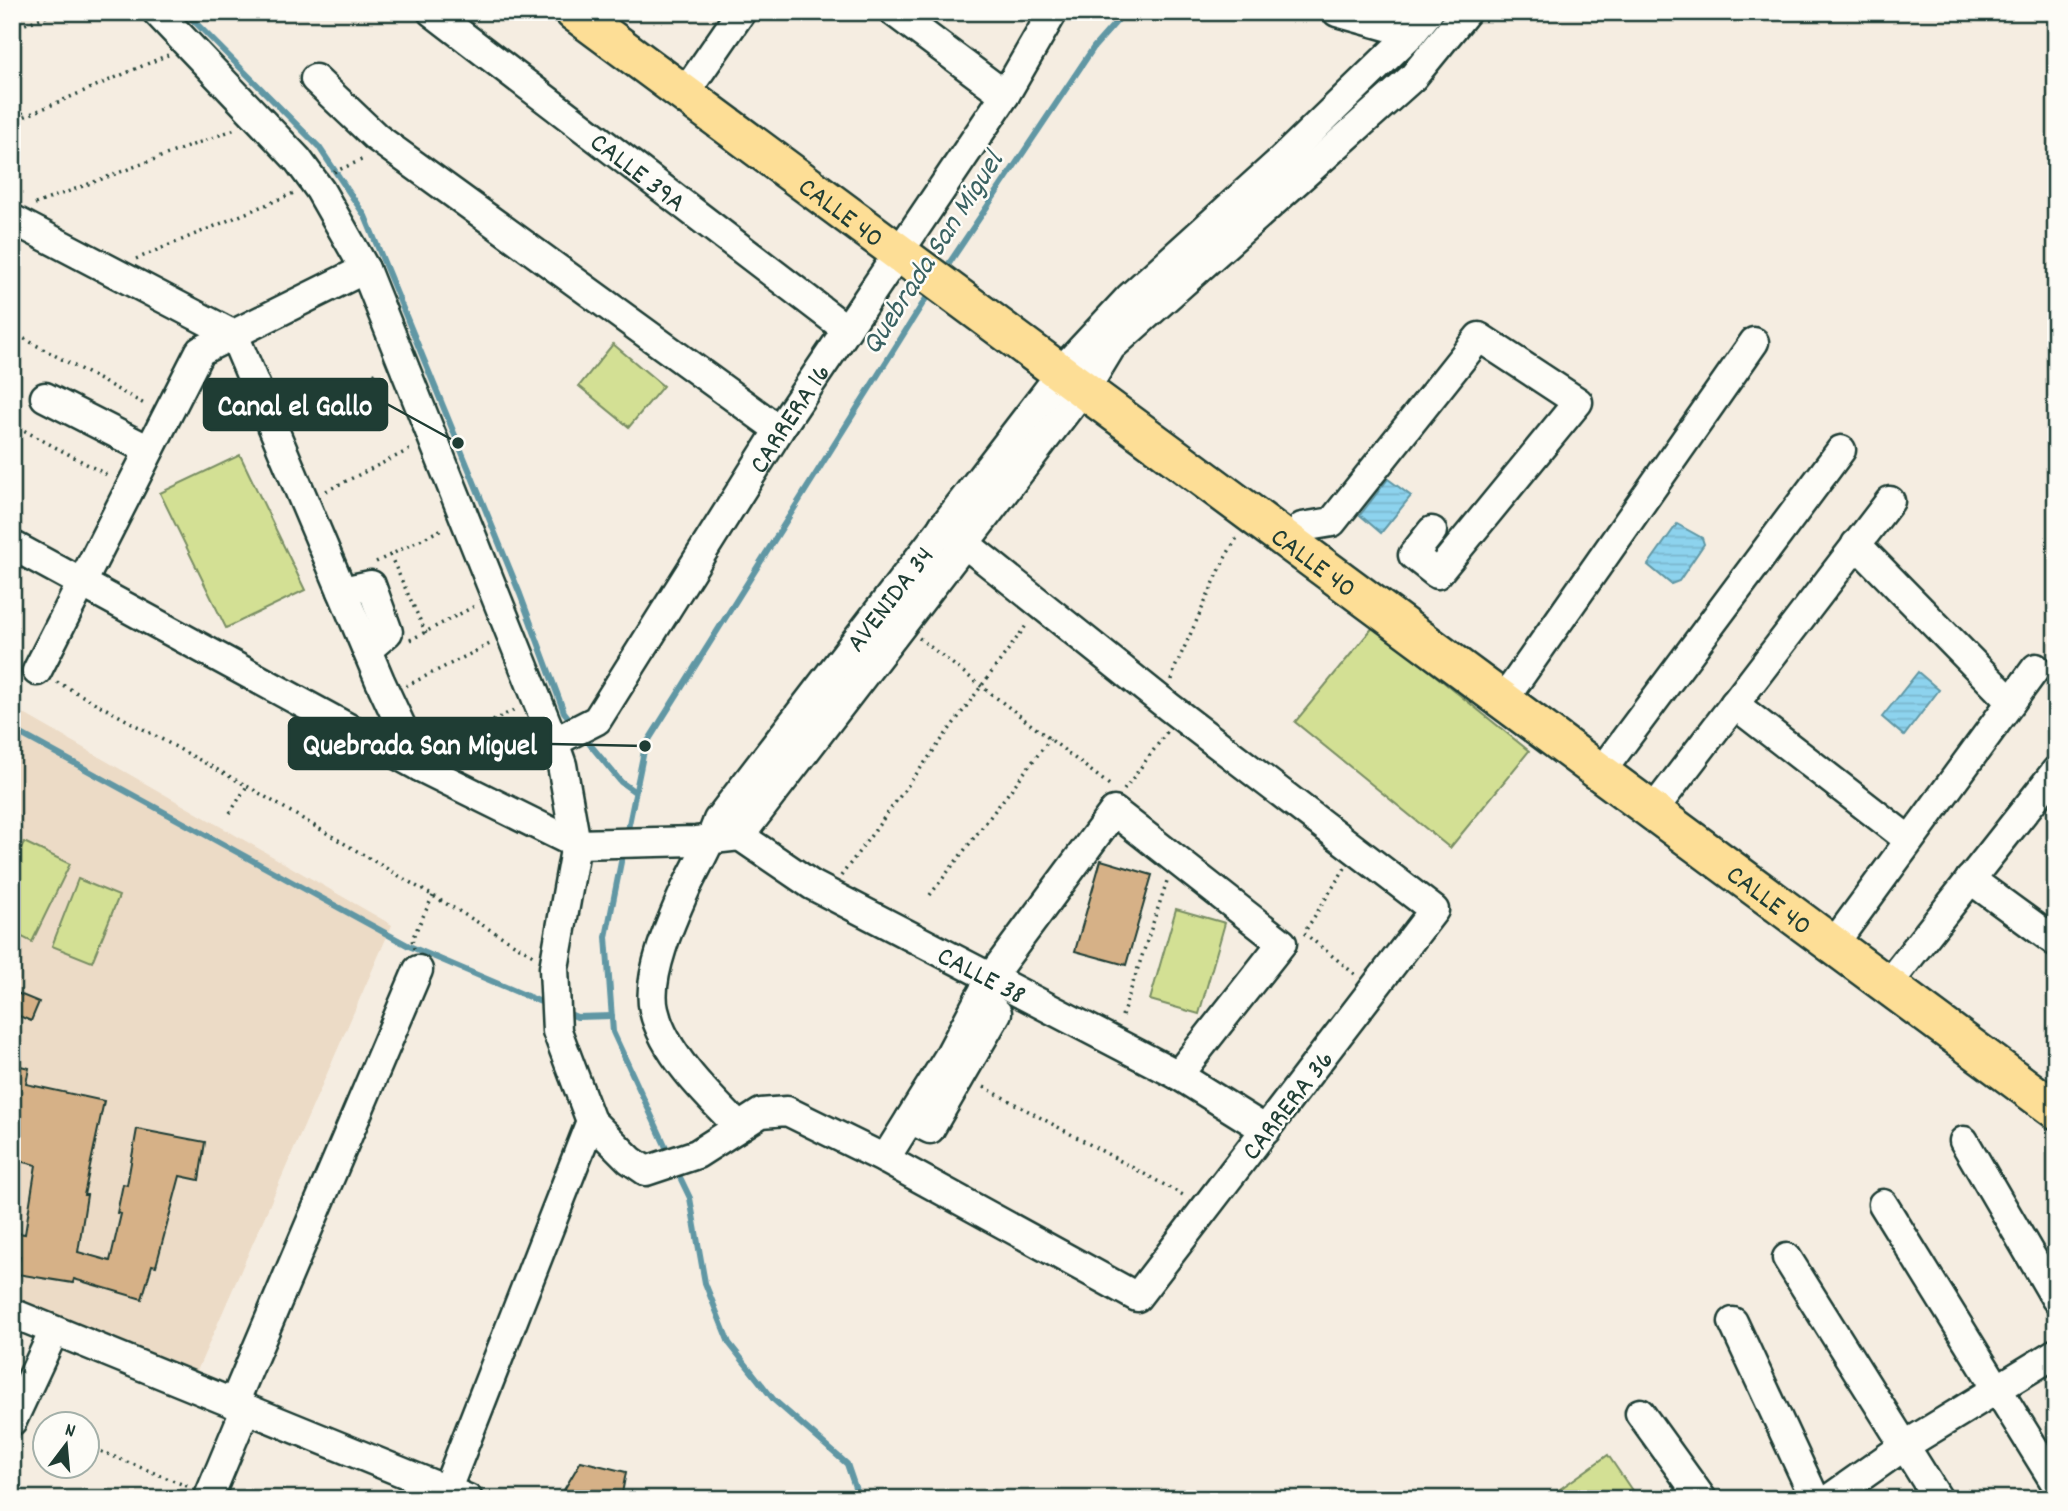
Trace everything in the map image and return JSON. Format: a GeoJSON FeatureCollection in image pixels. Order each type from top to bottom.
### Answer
{"type":"FeatureCollection","features":[{"type":"Feature","properties":{"kind":"main road","name":"CALLE 40"},"geometry":{"type":"LineString","coordinates":[[574,12],[690,85]]}},
{"type":"Feature","properties":{"kind":"main road","name":"CALLE 40"},"geometry":{"type":"LineString","coordinates":[[607,12],[690,85],[970,295],[1893,976],[2056,1088]]}},
{"type":"Feature","properties":{"kind":"main road","name":"CALLE 40"},"geometry":{"type":"LineString","coordinates":[[1435,638],[1514,685],[1606,765]]}},
{"type":"Feature","properties":{"kind":"main road","name":"CALLE 40"},"geometry":{"type":"LineString","coordinates":[[1658,804],[1843,930],[1893,976],[2056,1110]]}},
{"type":"Feature","properties":{"kind":"street"},"geometry":{"type":"LineString","coordinates":[[157,12],[299,160],[365,269],[562,738],[562,765],[582,844],[554,971],[557,1027],[591,1121],[630,1160],[646,1171],[696,1154],[761,1113],[787,1111],[885,1160],[991,987],[1114,811],[1282,943],[1178,1075]]}},
{"type":"Feature","properties":{"kind":"street","name":"CALLE 39A"},"geometry":{"type":"LineString","coordinates":[[432,12],[846,329]]}},
{"type":"Feature","properties":{"kind":"street"},"geometry":{"type":"LineString","coordinates":[[690,85],[741,12]]}},
{"type":"Feature","properties":{"kind":"street"},"geometry":{"type":"LineString","coordinates":[[894,12],[1005,95]]}},
{"type":"Feature","properties":{"kind":"street","name":"CARRERA 16"},"geometry":{"type":"LineString","coordinates":[[562,738],[597,720],[779,430],[846,329],[911,251],[1053,12]]}},
{"type":"Feature","properties":{"kind":"street"},"geometry":{"type":"LineString","coordinates":[[1338,12],[1420,23]]}},
{"type":"Feature","properties":{"kind":"street"},"geometry":{"type":"LineString","coordinates":[[1077,374],[1111,347],[1413,77],[1466,12]]}},
{"type":"Feature","properties":{"kind":"street"},"geometry":{"type":"LineString","coordinates":[[1077,374],[1129,298],[1276,165],[1420,23]]}},
{"type":"Feature","properties":{"kind":"street"},"geometry":{"type":"LineString","coordinates":[[315,79],[376,137],[779,430]]}},
{"type":"Feature","properties":{"kind":"street"},"geometry":{"type":"LineString","coordinates":[[22,212],[234,335],[366,650],[428,758]]}},
{"type":"Feature","properties":{"kind":"street"},"geometry":{"type":"LineString","coordinates":[[37,671],[200,351],[365,269]]}},
{"type":"Feature","properties":{"kind":"street"},"geometry":{"type":"LineString","coordinates":[[1296,535],[1332,522],[1479,337],[1578,402],[1437,574],[1413,555],[1432,531]]}},
{"type":"Feature","properties":{"kind":"street"},"geometry":{"type":"LineString","coordinates":[[1514,685],[1754,342]]}},
{"type":"Feature","properties":{"kind":"street","name":"AVENIDA 34"},"geometry":{"type":"LineString","coordinates":[[738,1126],[675,1055],[653,1009],[656,962],[678,907],[716,839],[718,820],[953,535],[1077,374]]}},
{"type":"Feature","properties":{"kind":"street"},"geometry":{"type":"LineString","coordinates":[[46,397],[149,450]]}},
{"type":"Feature","properties":{"kind":"street"},"geometry":{"type":"LineString","coordinates":[[1606,765],[1841,450]]}},
{"type":"Feature","properties":{"kind":"street"},"geometry":{"type":"LineString","coordinates":[[1658,804],[1889,501]]}},
{"type":"Feature","properties":{"kind":"street"},"geometry":{"type":"LineString","coordinates":[[953,535],[1171,715]]}},
{"type":"Feature","properties":{"kind":"street"},"geometry":{"type":"LineString","coordinates":[[1856,544],[2011,702]]}},
{"type":"Feature","properties":{"kind":"street"},"geometry":{"type":"LineString","coordinates":[[12,545],[81,584],[428,758],[582,844],[716,839]]}},
{"type":"Feature","properties":{"kind":"street"},"geometry":{"type":"LineString","coordinates":[[1843,930],[2036,668]]}},
{"type":"Feature","properties":{"kind":"street"},"geometry":{"type":"LineString","coordinates":[[1734,704],[1909,840]]}},
{"type":"Feature","properties":{"kind":"street","name":"CARRERA 36"},"geometry":{"type":"LineString","coordinates":[[885,1160],[1137,1297],[1434,910],[1171,715]]}},
{"type":"Feature","properties":{"kind":"street"},"geometry":{"type":"LineString","coordinates":[[1893,976],[2053,780]]}},
{"type":"Feature","properties":{"kind":"street","name":"CALLE 38"},"geometry":{"type":"LineString","coordinates":[[716,839],[812,885],[991,987],[1116,1028],[1178,1075],[1266,1130]]}},
{"type":"Feature","properties":{"kind":"street"},"geometry":{"type":"LineString","coordinates":[[1970,879],[2056,942]]}},
{"type":"Feature","properties":{"kind":"street"},"geometry":{"type":"LineString","coordinates":[[209,1497],[240,1405],[418,970]]}},
{"type":"Feature","properties":{"kind":"street"},"geometry":{"type":"LineString","coordinates":[[12,1313],[240,1405],[452,1496],[591,1121]]}},
{"type":"Feature","properties":{"kind":"street"},"geometry":{"type":"LineString","coordinates":[[1964,1141],[2056,1299]]}},
{"type":"Feature","properties":{"kind":"street"},"geometry":{"type":"LineString","coordinates":[[1883,1204],[2056,1484]]}},
{"type":"Feature","properties":{"kind":"street"},"geometry":{"type":"LineString","coordinates":[[1787,1258],[1938,1499]]}},
{"type":"Feature","properties":{"kind":"street"},"geometry":{"type":"LineString","coordinates":[[1733,1322],[1815,1499]]}},
{"type":"Feature","properties":{"kind":"street"},"geometry":{"type":"LineString","coordinates":[[12,1421],[54,1331]]}},
{"type":"Feature","properties":{"kind":"street"},"geometry":{"type":"LineString","coordinates":[[1829,1499],[1904,1446],[2056,1353]]}},
{"type":"Feature","properties":{"kind":"street"},"geometry":{"type":"LineString","coordinates":[[1640,1413],[1702,1499]]}},
{"type":"Feature","properties":{"kind":"path"},"geometry":{"type":"LineString","coordinates":[[12,29],[58,12]]}},
{"type":"Feature","properties":{"kind":"path"},"geometry":{"type":"LineString","coordinates":[[12,122],[170,54]]}},
{"type":"Feature","properties":{"kind":"path"},"geometry":{"type":"LineString","coordinates":[[12,86],[24,117]]}},
{"type":"Feature","properties":{"kind":"path"},"geometry":{"type":"LineString","coordinates":[[22,212],[247,125]]}},
{"type":"Feature","properties":{"kind":"path"},"geometry":{"type":"LineString","coordinates":[[326,176],[373,154]]}},
{"type":"Feature","properties":{"kind":"path"},"geometry":{"type":"LineString","coordinates":[[134,260],[296,193]]}},
{"type":"Feature","properties":{"kind":"path"},"geometry":{"type":"LineString","coordinates":[[12,332],[152,408]]}},
{"type":"Feature","properties":{"kind":"path"},"geometry":{"type":"LineString","coordinates":[[279,414],[388,367]]}},
{"type":"Feature","properties":{"kind":"path"},"geometry":{"type":"LineString","coordinates":[[12,424],[118,481]]}},
{"type":"Feature","properties":{"kind":"path"},"geometry":{"type":"LineString","coordinates":[[315,497],[422,444]]}},
{"type":"Feature","properties":{"kind":"path"},"geometry":{"type":"LineString","coordinates":[[909,630],[1122,793],[1171,715],[1174,670],[1226,556],[1259,507]]}},
{"type":"Feature","properties":{"kind":"path"},"geometry":{"type":"LineString","coordinates":[[369,565],[455,522]]}},
{"type":"Feature","properties":{"kind":"path"},"geometry":{"type":"LineString","coordinates":[[390,555],[426,632]]}},
{"type":"Feature","properties":{"kind":"path"},"geometry":{"type":"LineString","coordinates":[[406,642],[484,601]]}},
{"type":"Feature","properties":{"kind":"path"},"geometry":{"type":"LineString","coordinates":[[838,880],[1034,615]]}},
{"type":"Feature","properties":{"kind":"path"},"geometry":{"type":"LineString","coordinates":[[404,687],[499,639]]}},
{"type":"Feature","properties":{"kind":"path"},"geometry":{"type":"LineString","coordinates":[[37,671],[247,786],[554,971]]}},
{"type":"Feature","properties":{"kind":"path"},"geometry":{"type":"LineString","coordinates":[[428,758],[525,705]]}},
{"type":"Feature","properties":{"kind":"path"},"geometry":{"type":"LineString","coordinates":[[930,895],[1050,739]]}},
{"type":"Feature","properties":{"kind":"path"},"geometry":{"type":"LineString","coordinates":[[230,813],[247,786]]}},
{"type":"Feature","properties":{"kind":"path"},"geometry":{"type":"LineString","coordinates":[[1350,861],[1304,933],[1366,982]]}},
{"type":"Feature","properties":{"kind":"path"},"geometry":{"type":"LineString","coordinates":[[1116,1028],[1170,872]]}},
{"type":"Feature","properties":{"kind":"path"},"geometry":{"type":"LineString","coordinates":[[412,939],[433,896]]}},
{"type":"Feature","properties":{"kind":"path"},"geometry":{"type":"LineString","coordinates":[[984,1087],[1187,1197]]}},
{"type":"Feature","properties":{"kind":"path"},"geometry":{"type":"LineString","coordinates":[[102,1452],[209,1497]]}},
{"type":"Feature","properties":{"kind":"shaded area"},"geometry":{"type":"Polygon","coordinates":[[[12,707],[392,925],[197,1371],[12,1296],[12,707]]]}},
{"type":"Feature","properties":{"kind":"green space"},"geometry":{"type":"Polygon","coordinates":[[[613,344],[663,386],[629,427],[579,386],[613,344]]]}},
{"type":"Feature","properties":{"kind":"green space"},"geometry":{"type":"Polygon","coordinates":[[[240,455],[305,590],[226,628],[160,493],[240,455]]]}},
{"type":"Feature","properties":{"kind":"green space"},"geometry":{"type":"Polygon","coordinates":[[[1374,626],[1529,751],[1450,848],[1295,722],[1374,626]]]}},
{"type":"Feature","properties":{"kind":"green space"},"geometry":{"type":"Polygon","coordinates":[[[24,842],[70,864],[32,942],[12,932],[12,866],[24,842]]]}},
{"type":"Feature","properties":{"kind":"green space"},"geometry":{"type":"Polygon","coordinates":[[[78,879],[119,896],[92,962],[52,946],[78,879]]]}},
{"type":"Feature","properties":{"kind":"green space"},"geometry":{"type":"Polygon","coordinates":[[[1176,909],[1225,923],[1199,1014],[1150,1000],[1176,909]]]}},
{"type":"Feature","properties":{"kind":"green space"},"geometry":{"type":"Polygon","coordinates":[[[1608,1455],[1635,1495],[1629,1499],[1546,1499],[1608,1455]]]}},
{"type":"Feature","properties":{"kind":"water"},"geometry":{"type":"Polygon","coordinates":[[[1388,479],[1411,496],[1381,533],[1360,515],[1388,479]]]}},
{"type":"Feature","properties":{"kind":"water"},"geometry":{"type":"Polygon","coordinates":[[[1677,524],[1702,538],[1704,544],[1679,581],[1671,584],[1648,565],[1677,524]]]}},
{"type":"Feature","properties":{"kind":"water"},"geometry":{"type":"Polygon","coordinates":[[[1918,672],[1939,690],[1904,736],[1882,717],[1918,672]]]}},
{"type":"Feature","properties":{"kind":"building"},"geometry":{"type":"Polygon","coordinates":[[[1101,860],[1152,875],[1126,965],[1075,951],[1101,860]]]}},
{"type":"Feature","properties":{"kind":"building"},"geometry":{"type":"Polygon","coordinates":[[[12,991],[39,1002],[31,1021],[12,1013],[12,991]]]}},
{"type":"Feature","properties":{"kind":"building"},"geometry":{"type":"Polygon","coordinates":[[[12,1064],[29,1068],[26,1084],[104,1101],[84,1195],[87,1195],[78,1252],[110,1261],[121,1214],[117,1213],[123,1184],[127,1185],[137,1129],[205,1142],[199,1180],[180,1176],[156,1266],[152,1265],[142,1299],[74,1279],[73,1283],[17,1274],[20,1256],[12,1255],[12,1232],[25,1234],[36,1165],[12,1159],[12,1144],[19,1118],[12,1117],[12,1064]]]}},
{"type":"Feature","properties":{"kind":"building"},"geometry":{"type":"Polygon","coordinates":[[[581,1461],[626,1472],[621,1499],[591,1499],[564,1490],[581,1461]]]}},
{"type":"Feature","properties":{"kind":"waterway"},"geometry":{"type":"LineString","coordinates":[[185,12],[319,147],[365,216],[520,594],[564,712],[574,725]]}},
{"type":"Feature","properties":{"kind":"waterway","name":"Quebrada San Miguel"},"geometry":{"type":"LineString","coordinates":[[944,271],[1094,47],[1125,12]]}},
{"type":"Feature","properties":{"kind":"waterway","name":"Quebrada San Miguel"},"geometry":{"type":"LineString","coordinates":[[627,834],[645,746],[930,292]]}},
{"type":"Feature","properties":{"kind":"waterway"},"geometry":{"type":"LineString","coordinates":[[12,729],[409,946],[548,1005]]}},
{"type":"Feature","properties":{"kind":"waterway"},"geometry":{"type":"LineString","coordinates":[[583,736],[621,782],[635,792]]}},
{"type":"Feature","properties":{"kind":"waterway","name":"Quebrada San Miguel"},"geometry":{"type":"LineString","coordinates":[[623,852],[606,937],[613,1032],[670,1156]]}},
{"type":"Feature","properties":{"kind":"waterway"},"geometry":{"type":"LineString","coordinates":[[565,1012],[577,1017],[612,1016]]}},
{"type":"Feature","properties":{"kind":"waterway","name":"Quebrada San Miguel"},"geometry":{"type":"LineString","coordinates":[[676,1169],[690,1198],[705,1283],[729,1343],[774,1400],[847,1464],[859,1499]]}},
{"type":"Feature","properties":{"kind":"place","name":"Canal el Gallo"},"geometry":{"type":"Point","coordinates":[458,443]}},
{"type":"Feature","properties":{"kind":"place","name":"Quebrada San Miguel"},"geometry":{"type":"Point","coordinates":[645,746]}}]}
